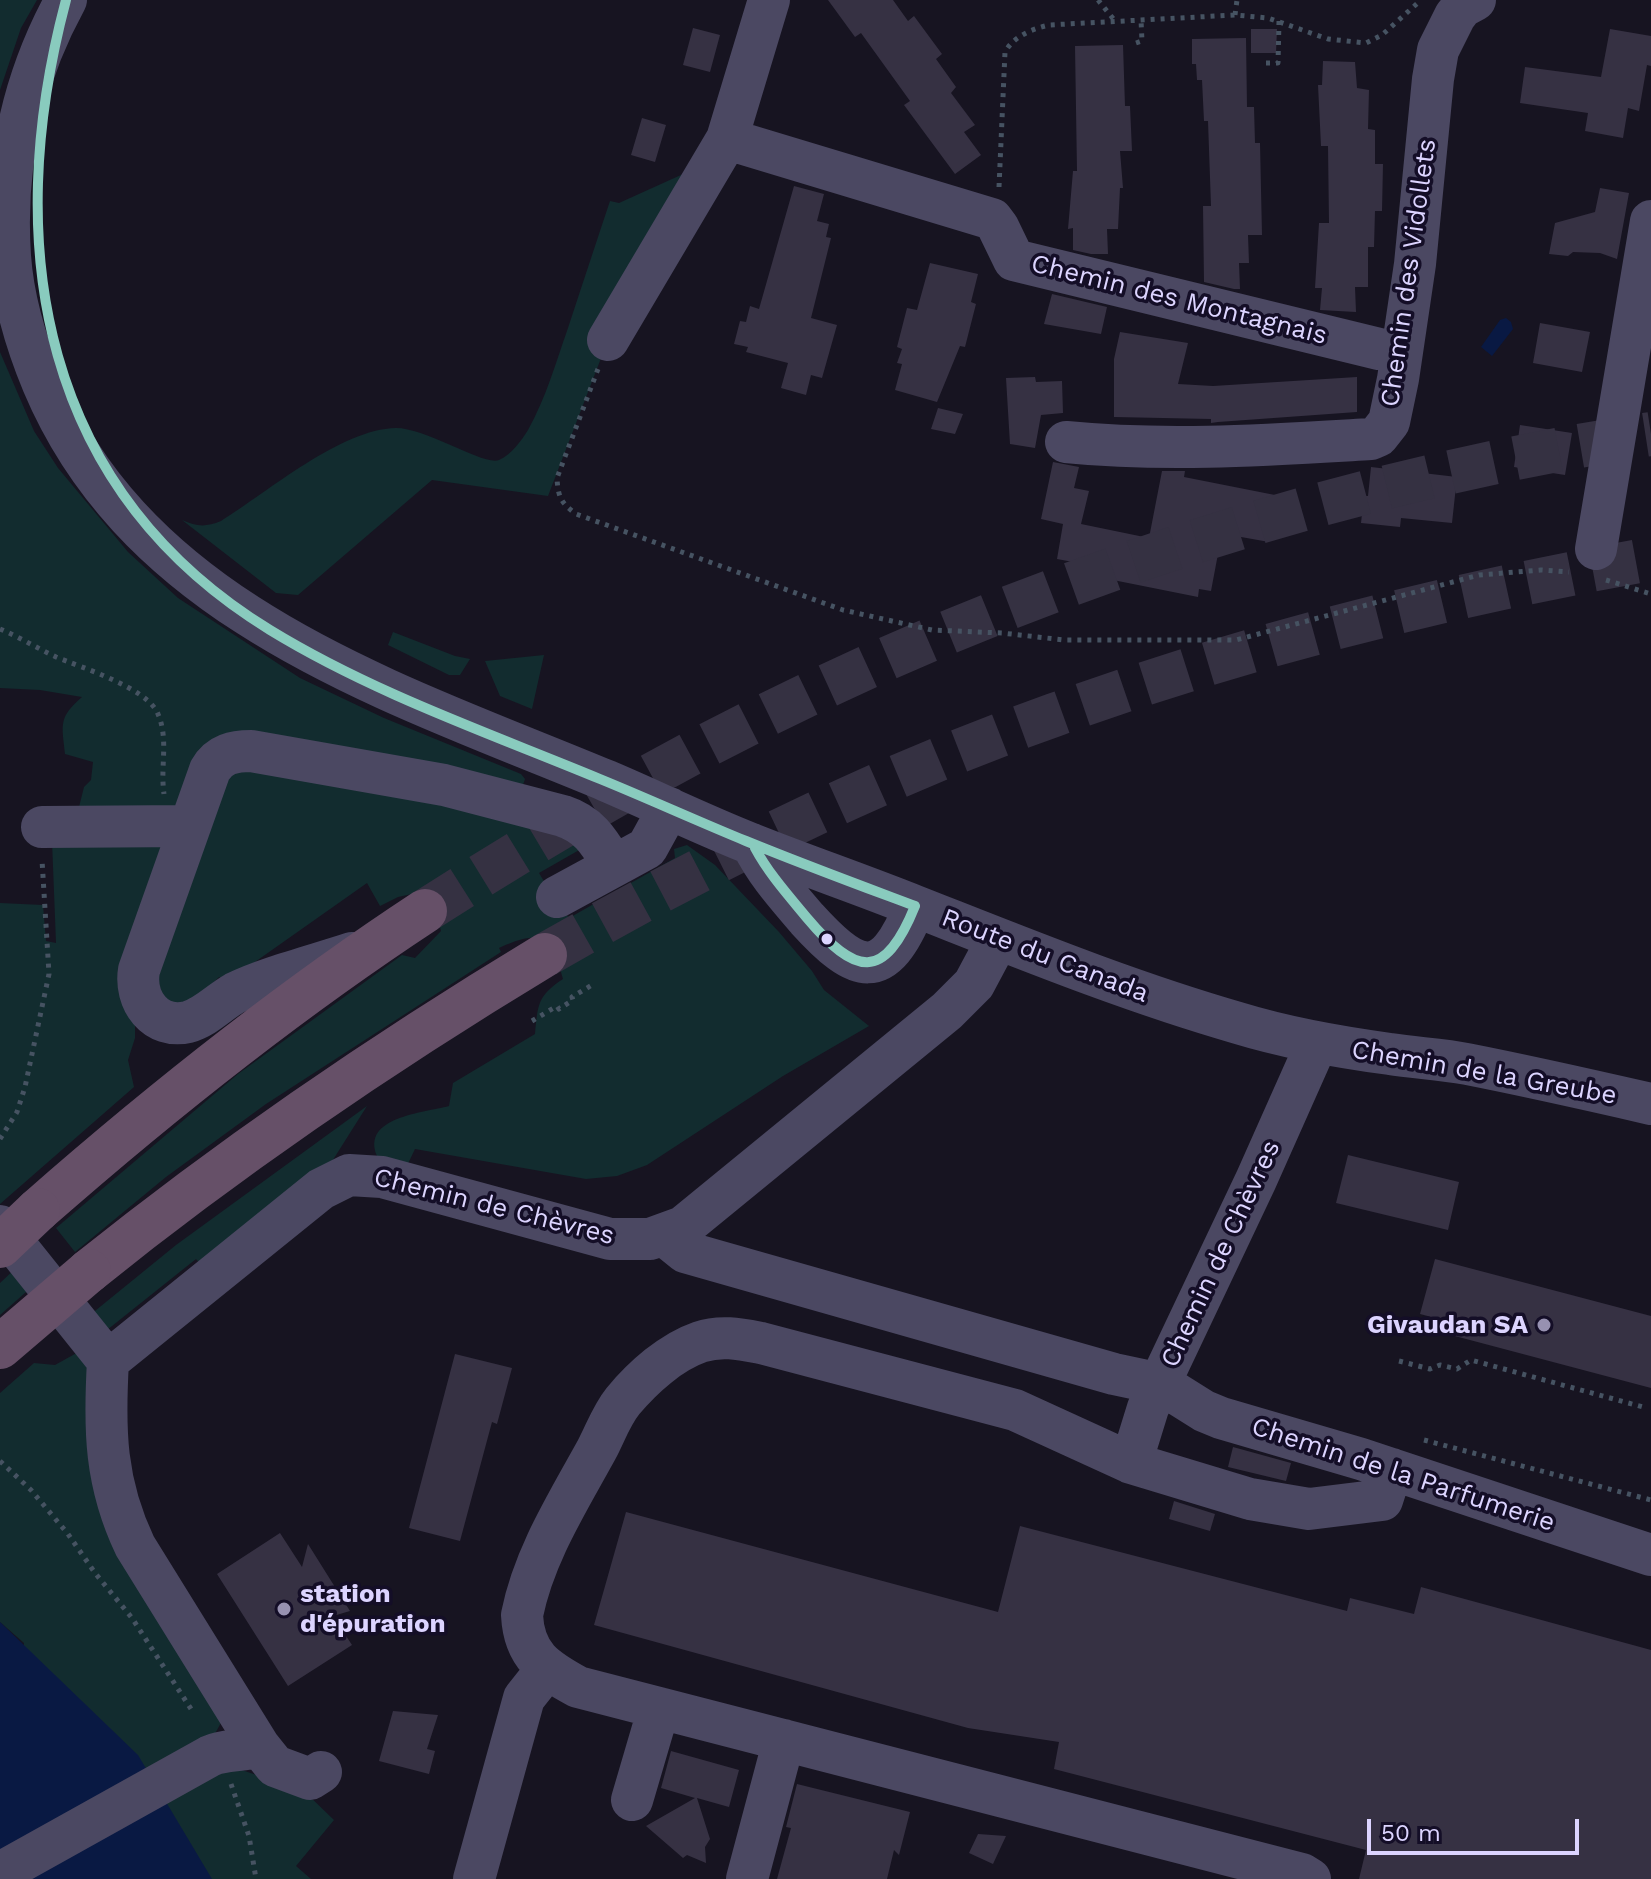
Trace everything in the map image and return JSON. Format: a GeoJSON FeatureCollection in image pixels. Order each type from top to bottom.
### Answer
{"type":"FeatureCollection","features":[{"type":"Feature","properties":{"kind":"highway"},"geometry":{"type":"LineString","coordinates":[[0,1246],[19,1218],[209,1066],[373,945],[425,911]]}},
{"type":"Feature","properties":{"kind":"highway"},"geometry":{"type":"LineString","coordinates":[[0,1347],[89,1271],[176,1203],[426,1028],[545,955]]}},
{"type":"Feature","properties":{"kind":"street","name":"Route du Canada"},"geometry":{"type":"LineString","coordinates":[[66,0],[38,60],[17,128],[8,194],[8,231],[16,303],[25,337],[52,405],[91,470],[162,549],[213,591],[270,630],[398,696],[752,844],[998,939],[1161,999],[1317,1043]]}},
{"type":"Feature","properties":{"kind":"street"},"geometry":{"type":"LineString","coordinates":[[608,340],[727,139],[769,0]]}},
{"type":"Feature","properties":{"kind":"street","name":"Chemin des Vidollets"},"geometry":{"type":"LineString","coordinates":[[1066,442],[1208,449],[1371,439],[1384,430],[1389,422],[1398,379],[1415,264],[1436,61],[1448,26],[1462,7],[1475,0]]}},
{"type":"Feature","properties":{"kind":"street"},"geometry":{"type":"LineString","coordinates":[[727,139],[992,219]]}},
{"type":"Feature","properties":{"kind":"street","name":"Chemin des Montagnais"},"geometry":{"type":"LineString","coordinates":[[992,219],[1014,260],[1379,349]]}},
{"type":"Feature","properties":{"kind":"street"},"geometry":{"type":"LineString","coordinates":[[1592,567],[1641,341],[1651,221]]}},
{"type":"Feature","properties":{"kind":"street"},"geometry":{"type":"LineString","coordinates":[[373,945],[235,994],[188,1022],[168,1023],[148,1010],[141,1001],[137,981],[171,876],[181,826],[213,764],[228,753],[251,751],[444,785],[575,820],[591,831],[614,866]]}},
{"type":"Feature","properties":{"kind":"street"},"geometry":{"type":"LineString","coordinates":[[557,897],[647,848],[669,808]]}},
{"type":"Feature","properties":{"kind":"street"},"geometry":{"type":"LineString","coordinates":[[42,827],[181,826]]}},
{"type":"Feature","properties":{"kind":"street"},"geometry":{"type":"LineString","coordinates":[[752,844],[769,875],[832,947],[850,959],[871,962],[888,954],[899,942],[915,906]]}},
{"type":"Feature","properties":{"kind":"street"},"geometry":{"type":"LineString","coordinates":[[664,1235],[698,1216],[947,1011],[974,984],[998,939]]}},
{"type":"Feature","properties":{"kind":"street","name":"Chemin de la Greube"},"geometry":{"type":"LineString","coordinates":[[1317,1043],[1463,1063],[1651,1104]]}},
{"type":"Feature","properties":{"kind":"street","name":"Chemin de Chèvres"},"geometry":{"type":"LineString","coordinates":[[108,1361],[321,1189],[349,1175],[382,1177],[610,1239],[650,1239],[664,1235],[685,1252],[1114,1374],[1161,1384],[1317,1043]]}},
{"type":"Feature","properties":{"kind":"street"},"geometry":{"type":"LineString","coordinates":[[19,1218],[108,1361],[106,1445],[114,1495],[229,1751]]}},
{"type":"Feature","properties":{"kind":"street"},"geometry":{"type":"LineString","coordinates":[[1310,1879],[1302,1874],[941,1778],[578,1687],[547,1669],[526,1643],[522,1615],[557,1518],[599,1446],[609,1421],[644,1378],[672,1357],[697,1343],[714,1338],[761,1343],[1015,1410],[1131,1463],[1250,1499],[1309,1509],[1382,1500],[1404,1453]]}},
{"type":"Feature","properties":{"kind":"street"},"geometry":{"type":"LineString","coordinates":[[1131,1463],[1148,1408],[1161,1384]]}},
{"type":"Feature","properties":{"kind":"street","name":"Chemin de la Parfumerie"},"geometry":{"type":"LineString","coordinates":[[1161,1384],[1221,1418],[1404,1453],[1651,1555]]}},
{"type":"Feature","properties":{"kind":"street"},"geometry":{"type":"LineString","coordinates":[[474,1879],[524,1698],[547,1669]]}},
{"type":"Feature","properties":{"kind":"street"},"geometry":{"type":"LineString","coordinates":[[632,1800],[659,1708]]}},
{"type":"Feature","properties":{"kind":"street"},"geometry":{"type":"LineString","coordinates":[[747,1879],[784,1740]]}},
{"type":"Feature","properties":{"kind":"street"},"geometry":{"type":"LineString","coordinates":[[0,1873],[229,1751],[310,1779],[321,1772]]}},
{"type":"Feature","properties":{"kind":"path"},"geometry":{"type":"LineString","coordinates":[[1098,0],[1116,21]]}},
{"type":"Feature","properties":{"kind":"path"},"geometry":{"type":"LineString","coordinates":[[1235,15],[1237,0]]}},
{"type":"Feature","properties":{"kind":"path"},"geometry":{"type":"LineString","coordinates":[[992,219],[999,196],[1005,52],[1024,33],[1038,27],[1235,15],[1279,21],[1328,39],[1366,43],[1382,35],[1421,0]]}},
{"type":"Feature","properties":{"kind":"path"},"geometry":{"type":"LineString","coordinates":[[1136,43],[1142,41],[1141,20]]}},
{"type":"Feature","properties":{"kind":"path"},"geometry":{"type":"LineString","coordinates":[[1266,63],[1278,63],[1279,21]]}},
{"type":"Feature","properties":{"kind":"path"},"geometry":{"type":"LineString","coordinates":[[608,340],[557,478],[558,497],[564,505],[576,514],[843,610],[901,625],[1064,640],[1236,640],[1479,575],[1592,567],[1651,594]]}},
{"type":"Feature","properties":{"kind":"path"},"geometry":{"type":"LineString","coordinates":[[0,629],[20,636],[55,656],[109,677],[152,705],[158,714],[165,740],[162,777],[181,826]]}},
{"type":"Feature","properties":{"kind":"path"},"geometry":{"type":"LineString","coordinates":[[0,1139],[17,1112],[25,1087],[49,974],[43,905],[42,827]]}},
{"type":"Feature","properties":{"kind":"path"},"geometry":{"type":"LineString","coordinates":[[532,1021],[557,1006],[559,1009],[592,985]]}},
{"type":"Feature","properties":{"kind":"path"},"geometry":{"type":"LineString","coordinates":[[1399,1361],[1430,1369],[1440,1365],[1457,1369],[1471,1360],[1643,1407]]}},
{"type":"Feature","properties":{"kind":"path"},"geometry":{"type":"LineString","coordinates":[[1404,1453],[1651,1500]]}},
{"type":"Feature","properties":{"kind":"path"},"geometry":{"type":"LineString","coordinates":[[0,1461],[31,1490],[132,1618],[229,1751],[256,1879]]}},
{"type":"Feature","properties":{"kind":"green space"},"geometry":{"type":"Polygon","coordinates":[[[0,0],[37,0],[21,28],[0,90],[0,0]]]}},
{"type":"Feature","properties":{"kind":"green space"},"geometry":{"type":"Polygon","coordinates":[[[703,165],[608,340],[548,496],[432,480],[298,595],[276,593],[182,520],[202,525],[221,521],[329,450],[375,431],[408,430],[481,458],[503,458],[522,439],[540,405],[610,201],[619,203],[703,165]]]}},
{"type":"Feature","properties":{"kind":"green space"},"geometry":{"type":"Polygon","coordinates":[[[0,352],[34,431],[58,468],[128,552],[178,598],[300,678],[384,718],[521,774],[525,779],[523,785],[251,736],[173,815],[78,811],[84,787],[91,780],[93,762],[65,754],[63,722],[82,697],[0,688],[0,352]]]}},
{"type":"Feature","properties":{"kind":"green space"},"geometry":{"type":"Polygon","coordinates":[[[393,632],[470,659],[460,675],[449,675],[388,645],[393,632]]]}},
{"type":"Feature","properties":{"kind":"green space"},"geometry":{"type":"Polygon","coordinates":[[[544,655],[532,709],[500,696],[485,661],[544,655]]]}},
{"type":"Feature","properties":{"kind":"green space"},"geometry":{"type":"Polygon","coordinates":[[[231,765],[437,798],[588,845],[539,873],[545,883],[541,886],[559,918],[567,915],[569,918],[675,858],[674,849],[687,845],[715,865],[779,932],[824,990],[869,1026],[783,1076],[647,1165],[617,1176],[586,1179],[415,1149],[405,1170],[377,1156],[374,1143],[386,1125],[397,1119],[449,1106],[453,1083],[535,1034],[540,1002],[563,979],[555,951],[547,942],[534,938],[519,940],[499,948],[501,952],[266,1104],[166,1177],[75,1252],[56,1228],[238,1074],[402,955],[415,958],[441,931],[436,912],[421,892],[398,897],[380,906],[367,883],[228,981],[219,977],[190,1006],[177,1010],[153,992],[231,765]]]}},
{"type":"Feature","properties":{"kind":"green space"},"geometry":{"type":"Polygon","coordinates":[[[52,841],[163,844],[135,1020],[135,1038],[128,1060],[134,1087],[0,1204],[0,903],[43,905],[46,941],[56,943],[52,841]]]}},
{"type":"Feature","properties":{"kind":"green space"},"geometry":{"type":"Polygon","coordinates":[[[367,1106],[331,1163],[206,1270],[196,1259],[107,1330],[90,1315],[176,1245],[367,1106]]]}},
{"type":"Feature","properties":{"kind":"green space"},"geometry":{"type":"Polygon","coordinates":[[[18,1266],[34,1285],[0,1315],[0,1283],[18,1266]]]}},
{"type":"Feature","properties":{"kind":"green space"},"geometry":{"type":"Polygon","coordinates":[[[82,1350],[91,1370],[97,1470],[228,1710],[206,1750],[218,1762],[304,1791],[334,1820],[296,1866],[311,1879],[0,1879],[24,1643],[0,1622],[0,1393],[34,1363],[55,1365],[82,1350]]]}},
{"type":"Feature","properties":{"kind":"water"},"geometry":{"type":"Polygon","coordinates":[[[1506,318],[1513,329],[1492,356],[1481,347],[1500,320],[1506,318]]]}},
{"type":"Feature","properties":{"kind":"water"},"geometry":{"type":"Polygon","coordinates":[[[0,1622],[138,1755],[212,1879],[0,1879],[0,1622]]]}},
{"type":"Feature","properties":{"kind":"building"},"geometry":{"type":"Polygon","coordinates":[[[828,0],[893,0],[908,21],[914,16],[942,54],[936,59],[956,87],[951,93],[975,125],[964,132],[981,155],[955,174],[904,105],[910,101],[861,33],[855,37],[828,0]]]}},
{"type":"Feature","properties":{"kind":"building"},"geometry":{"type":"Polygon","coordinates":[[[693,28],[720,35],[710,72],[683,65],[693,28]]]}},
{"type":"Feature","properties":{"kind":"building"},"geometry":{"type":"Polygon","coordinates":[[[1251,29],[1277,29],[1276,53],[1251,53],[1251,29]]]}},
{"type":"Feature","properties":{"kind":"building"},"geometry":{"type":"Polygon","coordinates":[[[1610,29],[1651,36],[1651,66],[1647,65],[1639,111],[1628,108],[1623,138],[1585,131],[1588,113],[1520,103],[1525,67],[1601,77],[1610,29]]]}},
{"type":"Feature","properties":{"kind":"building"},"geometry":{"type":"Polygon","coordinates":[[[1246,38],[1247,107],[1254,107],[1255,143],[1260,143],[1262,235],[1248,235],[1249,263],[1239,263],[1240,289],[1234,289],[1204,282],[1203,206],[1211,206],[1208,121],[1204,121],[1202,80],[1197,80],[1196,64],[1192,64],[1192,39],[1246,38]]]}},
{"type":"Feature","properties":{"kind":"building"},"geometry":{"type":"Polygon","coordinates":[[[1123,45],[1125,106],[1130,106],[1132,151],[1120,151],[1123,188],[1120,188],[1118,229],[1107,229],[1108,254],[1091,254],[1073,250],[1073,228],[1068,229],[1073,171],[1077,171],[1075,46],[1123,45]]]}},
{"type":"Feature","properties":{"kind":"building"},"geometry":{"type":"Polygon","coordinates":[[[1323,61],[1355,62],[1357,88],[1369,90],[1368,129],[1375,130],[1375,164],[1383,164],[1382,211],[1375,211],[1374,247],[1368,247],[1368,287],[1355,287],[1356,312],[1320,310],[1322,288],[1315,288],[1319,223],[1329,223],[1328,146],[1321,146],[1318,85],[1322,85],[1323,61]]]}},
{"type":"Feature","properties":{"kind":"building"},"geometry":{"type":"Polygon","coordinates":[[[642,118],[666,125],[655,162],[631,155],[642,118]]]}},
{"type":"Feature","properties":{"kind":"building"},"geometry":{"type":"Polygon","coordinates":[[[794,186],[824,194],[817,221],[829,224],[826,237],[831,238],[811,318],[837,325],[822,378],[811,375],[806,395],[781,388],[788,363],[746,352],[748,347],[734,344],[740,321],[746,322],[750,306],[759,309],[794,186]]]}},
{"type":"Feature","properties":{"kind":"building"},"geometry":{"type":"Polygon","coordinates":[[[1600,188],[1629,193],[1617,259],[1600,253],[1549,254],[1555,223],[1595,212],[1600,188]]]}},
{"type":"Feature","properties":{"kind":"building"},"geometry":{"type":"Polygon","coordinates":[[[930,263],[978,274],[971,302],[976,304],[965,347],[960,346],[937,402],[895,390],[902,364],[897,363],[902,349],[897,347],[907,308],[917,310],[930,263]]]}},
{"type":"Feature","properties":{"kind":"building"},"geometry":{"type":"Polygon","coordinates":[[[1052,294],[1107,307],[1101,334],[1044,324],[1052,294]]]}},
{"type":"Feature","properties":{"kind":"building"},"geometry":{"type":"Polygon","coordinates":[[[1540,323],[1590,332],[1582,372],[1533,363],[1540,323]]]}},
{"type":"Feature","properties":{"kind":"building"},"geometry":{"type":"Polygon","coordinates":[[[1120,332],[1188,343],[1178,384],[1213,386],[1357,377],[1357,412],[1211,423],[1211,419],[1114,417],[1114,359],[1120,332]]]}},
{"type":"Feature","properties":{"kind":"building"},"geometry":{"type":"Polygon","coordinates":[[[1035,377],[1036,382],[1062,381],[1063,413],[1041,415],[1035,448],[1010,444],[1006,378],[1035,377]]]}},
{"type":"Feature","properties":{"kind":"building"},"geometry":{"type":"Polygon","coordinates":[[[938,408],[963,414],[955,434],[931,429],[938,408]]]}},
{"type":"Feature","properties":{"kind":"building"},"geometry":{"type":"Polygon","coordinates":[[[1520,425],[1572,433],[1565,475],[1514,467],[1520,425]]]}},
{"type":"Feature","properties":{"kind":"building"},"geometry":{"type":"Polygon","coordinates":[[[1053,462],[1079,467],[1074,488],[1089,491],[1081,524],[1149,538],[1162,471],[1185,471],[1184,477],[1285,497],[1279,534],[1270,533],[1269,542],[1230,535],[1229,540],[1221,538],[1211,591],[1199,589],[1198,597],[1108,579],[1111,569],[1057,559],[1063,524],[1041,519],[1053,462]]]}},
{"type":"Feature","properties":{"kind":"building"},"geometry":{"type":"Polygon","coordinates":[[[1371,467],[1457,477],[1452,523],[1401,518],[1400,527],[1361,523],[1371,467]]]}},
{"type":"Feature","properties":{"kind":"building"},"geometry":{"type":"Polygon","coordinates":[[[1348,1155],[1459,1182],[1448,1230],[1336,1203],[1348,1155]]]}},
{"type":"Feature","properties":{"kind":"building","name":"Givaudan SA"},"geometry":{"type":"Polygon","coordinates":[[[1435,1259],[1651,1316],[1651,1388],[1436,1331],[1439,1319],[1420,1314],[1435,1259]]]}},
{"type":"Feature","properties":{"kind":"building"},"geometry":{"type":"Polygon","coordinates":[[[455,1354],[512,1368],[497,1424],[492,1422],[460,1541],[409,1528],[455,1354]]]}},
{"type":"Feature","properties":{"kind":"building"},"geometry":{"type":"Polygon","coordinates":[[[1233,1447],[1291,1463],[1286,1481],[1228,1467],[1233,1447]]]}},
{"type":"Feature","properties":{"kind":"building"},"geometry":{"type":"Polygon","coordinates":[[[1174,1501],[1215,1514],[1210,1531],[1169,1519],[1174,1501]]]}},
{"type":"Feature","properties":{"kind":"building"},"geometry":{"type":"Polygon","coordinates":[[[626,1512],[998,1612],[1020,1526],[1347,1611],[1350,1598],[1414,1614],[1421,1587],[1651,1650],[1651,1879],[1359,1879],[1366,1850],[1054,1769],[1059,1742],[968,1728],[594,1625],[626,1512]]]}},
{"type":"Feature","properties":{"kind":"building","name":"station d'épuration"},"geometry":{"type":"Polygon","coordinates":[[[280,1533],[302,1567],[308,1544],[350,1611],[333,1616],[352,1645],[288,1686],[217,1574],[280,1533]]]}},
{"type":"Feature","properties":{"kind":"building"},"geometry":{"type":"Polygon","coordinates":[[[393,1711],[438,1715],[427,1749],[435,1751],[429,1774],[379,1761],[393,1711]]]}},
{"type":"Feature","properties":{"kind":"building"},"geometry":{"type":"Polygon","coordinates":[[[671,1751],[739,1770],[729,1807],[697,1798],[710,1839],[705,1847],[706,1863],[687,1855],[683,1858],[646,1826],[695,1798],[661,1788],[671,1751]]]}},
{"type":"Feature","properties":{"kind":"building"},"geometry":{"type":"Polygon","coordinates":[[[797,1784],[910,1812],[899,1855],[894,1850],[887,1879],[777,1879],[791,1828],[786,1827],[797,1784]]]}},
{"type":"Feature","properties":{"kind":"building"},"geometry":{"type":"Polygon","coordinates":[[[978,1834],[1006,1836],[993,1864],[969,1853],[978,1834]]]}},
{"type":"Feature","properties":{"kind":"tunnel"},"geometry":{"type":"LineString","coordinates":[[425,911],[558,829],[694,752],[807,695],[922,643],[1040,596],[1159,553],[1403,483],[1527,456],[1651,434]]}},
{"type":"Feature","properties":{"kind":"tunnel"},"geometry":{"type":"LineString","coordinates":[[545,955],[668,887],[794,824],[923,766],[1054,715],[1200,666],[1349,624],[1499,589],[1651,559]]}},
{"type":"Feature","properties":{"kind":"transit line"},"geometry":{"type":"LineString","coordinates":[[66,0],[46,93],[38,183],[41,271],[58,356],[88,435],[133,507],[193,573],[270,630],[390,693],[746,841],[915,906]]}},
{"type":"Feature","properties":{"kind":"transit line"},"geometry":{"type":"LineString","coordinates":[[755,848],[807,918],[824,937],[854,960],[867,962],[880,959],[892,948],[915,906]]}},
{"type":"Feature","properties":{"kind":"place","name":"Givaudan SA"},"geometry":{"type":"Point","coordinates":[1544,1325]}},
{"type":"Feature","properties":{"kind":"place","name":"station d'épuration"},"geometry":{"type":"Point","coordinates":[284,1609]}}]}
